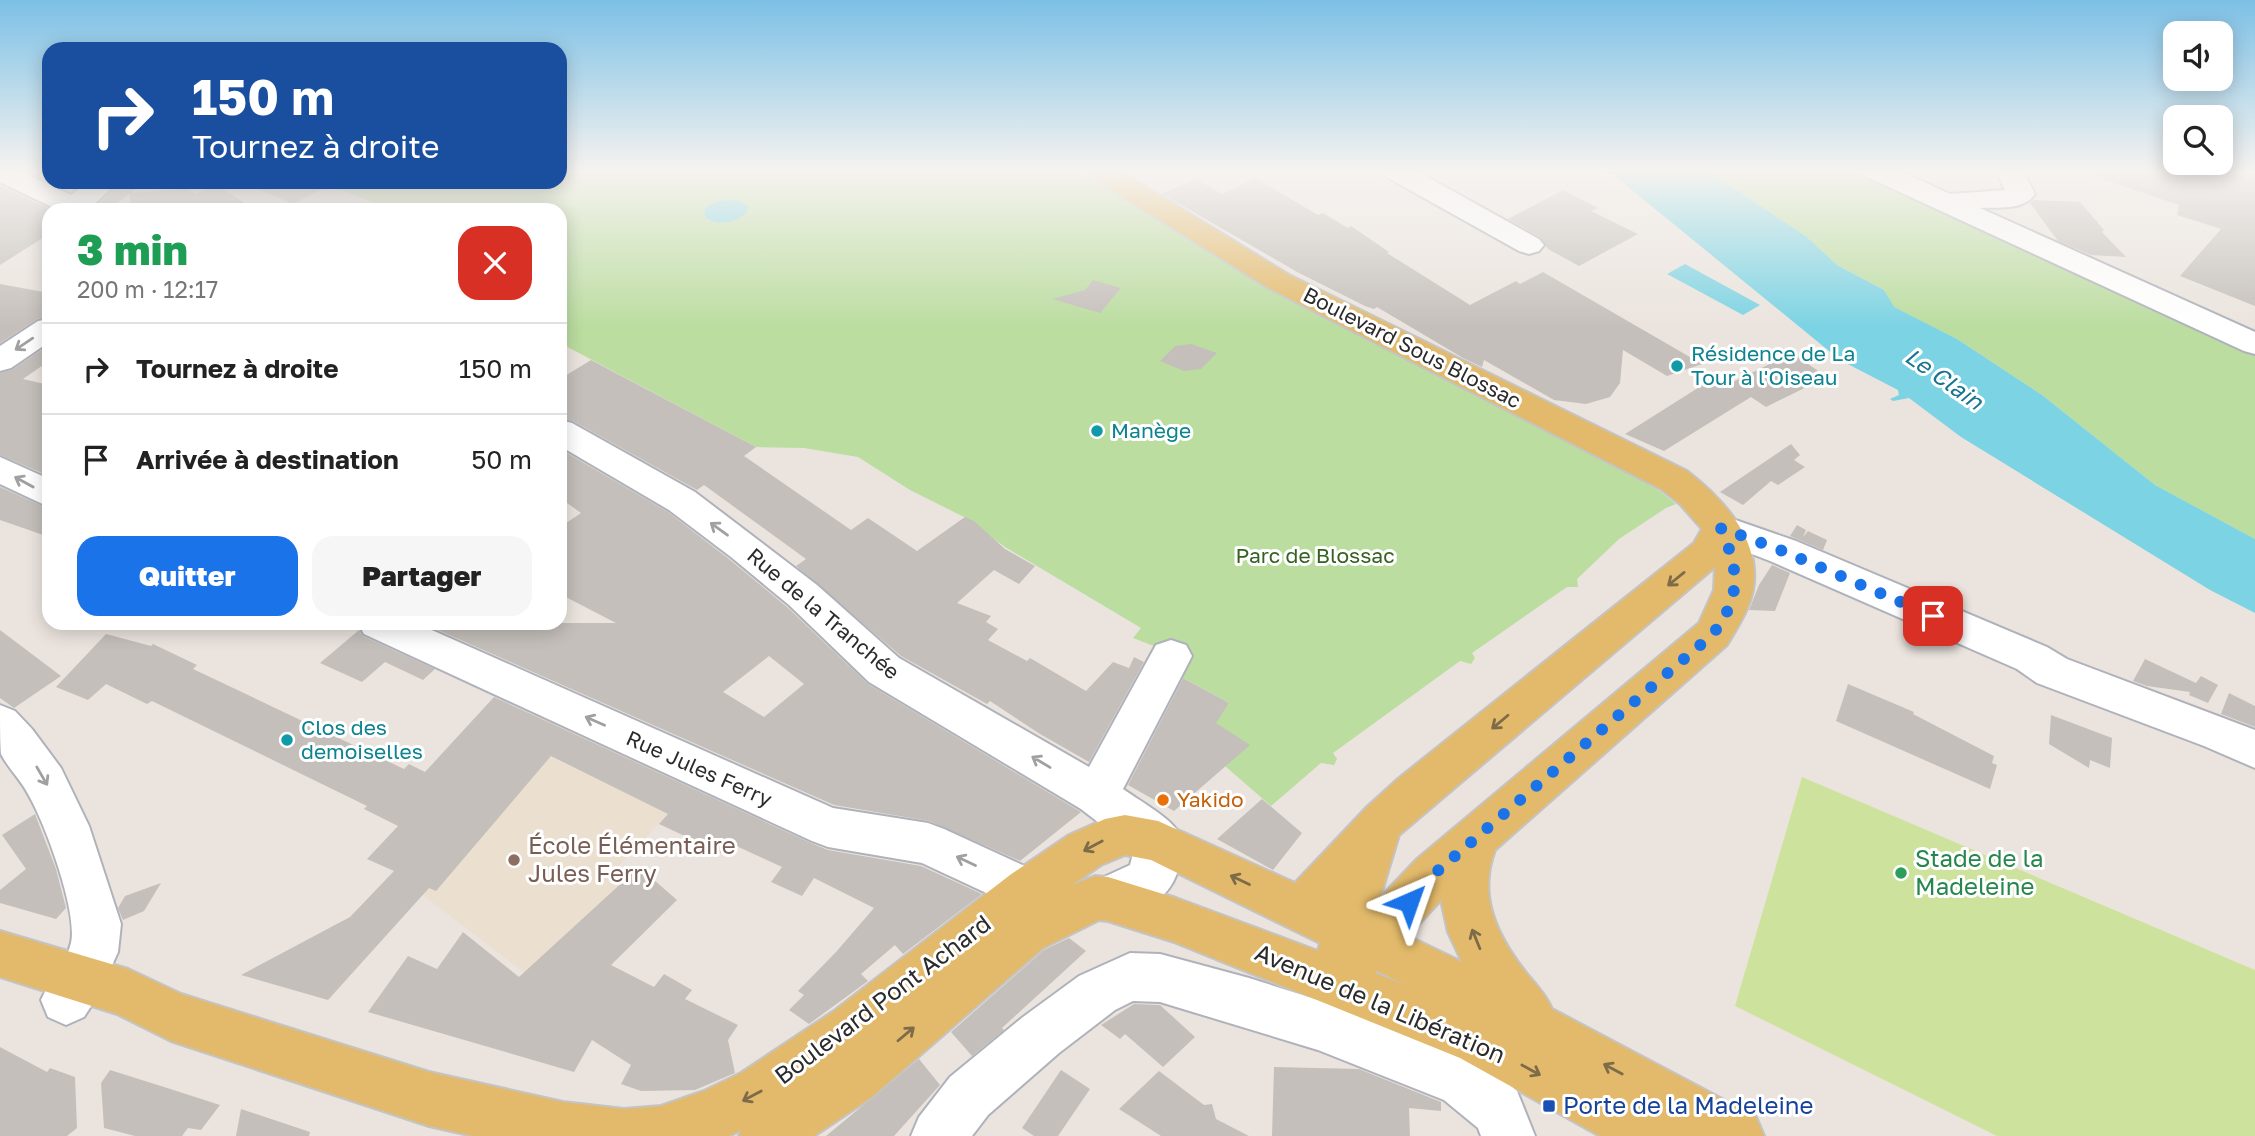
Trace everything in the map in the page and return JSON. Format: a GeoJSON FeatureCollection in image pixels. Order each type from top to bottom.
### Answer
{"type":"FeatureCollection","features":[{"type":"Feature","properties":{"kind":"main road","name":"Boulevard Sous Blossac"},"geometry":{"type":"LineString","coordinates":[[1183,222],[1278,281],[1674,480],[1705,505],[1721,528],[1733,555],[1736,573],[1734,596],[1726,617],[1713,634],[1359,938],[1326,1003]]}},
{"type":"Feature","properties":{"kind":"main road","name":"Boulevard Sous Blossac"},"geometry":{"type":"LineString","coordinates":[[1301,910],[1383,821],[1707,553],[1721,528]]}},
{"type":"Feature","properties":{"kind":"main road","name":"Boulevard Sous Blossac"},"geometry":{"type":"LineString","coordinates":[[1359,938],[1359,885],[1383,821]]}},
{"type":"Feature","properties":{"kind":"main road","name":"Boulevard Pont Achard"},"geometry":{"type":"LineString","coordinates":[[429,1099],[563,1129],[624,1136],[662,1132],[714,1115],[761,1092],[852,1029],[1027,890],[1105,839],[1125,835],[1158,841],[1301,910]]}},
{"type":"Feature","properties":{"kind":"main road","name":"Boulevard Sous Blossac"},"geometry":{"type":"LineString","coordinates":[[1477,837],[1466,858],[1464,870],[1464,896],[1473,933],[1488,966],[1545,1032]]}},
{"type":"Feature","properties":{"kind":"main road","name":"Boulevard Pont Achard"},"geometry":{"type":"LineString","coordinates":[[766,1136],[853,1078],[1026,932],[1095,898],[1108,899],[1176,920]]}},
{"type":"Feature","properties":{"kind":"main road","name":"Avenue de la Libération"},"geometry":{"type":"LineString","coordinates":[[1301,910],[1435,974],[1737,1136]]}},
{"type":"Feature","properties":{"kind":"main road","name":"Avenue de la Libération"},"geometry":{"type":"LineString","coordinates":[[1176,920],[1326,1003],[1478,1040],[1654,1136]]}},
{"type":"Feature","properties":{"kind":"main road","name":"Boulevard Pont Achard"},"geometry":{"type":"LineString","coordinates":[[0,954],[73,990],[112,1016],[171,1016],[429,1099],[517,1136]]}},
{"type":"Feature","properties":{"kind":"main road","name":"Boulevard Pont Achard"},"geometry":{"type":"LineString","coordinates":[[0,980],[73,990]]}},
{"type":"Feature","properties":{"kind":"street"},"geometry":{"type":"LineString","coordinates":[[1488,222],[1529,245]]}},
{"type":"Feature","properties":{"kind":"street"},"geometry":{"type":"LineString","coordinates":[[1999,222],[2034,244],[2255,344]]}},
{"type":"Feature","properties":{"kind":"street"},"geometry":{"type":"LineString","coordinates":[[2032,222],[2039,231],[2034,244]]}},
{"type":"Feature","properties":{"kind":"street"},"geometry":{"type":"LineString","coordinates":[[0,361],[42,332]]}},
{"type":"Feature","properties":{"kind":"street","name":"Rue de la Tranchée"},"geometry":{"type":"LineString","coordinates":[[567,435],[682,501],[803,594],[884,670],[1097,796],[1158,841]]}},
{"type":"Feature","properties":{"kind":"street"},"geometry":{"type":"LineString","coordinates":[[0,469],[42,490]]}},
{"type":"Feature","properties":{"kind":"street"},"geometry":{"type":"LineString","coordinates":[[1721,528],[1783,551],[2032,659],[2052,671],[2219,733],[2255,750]]}},
{"type":"Feature","properties":{"kind":"street","name":"Rue Jules Ferry"},"geometry":{"type":"LineString","coordinates":[[393,630],[828,827],[928,844],[1027,890]]}},
{"type":"Feature","properties":{"kind":"street"},"geometry":{"type":"LineString","coordinates":[[1097,796],[1171,656]]}},
{"type":"Feature","properties":{"kind":"street"},"geometry":{"type":"LineString","coordinates":[[0,723],[24,747],[46,780],[83,868],[97,933],[93,954],[73,990]]}},
{"type":"Feature","properties":{"kind":"street","name":"Boulevard Pont Achard"},"geometry":{"type":"LineString","coordinates":[[1108,899],[1147,880],[1156,871],[1158,841]]}},
{"type":"Feature","properties":{"kind":"street"},"geometry":{"type":"LineString","coordinates":[[938,1136],[968,1096],[1041,1035],[1097,993],[1130,977],[1160,978],[1326,1003],[1462,1080],[1498,1110],[1507,1136]]}},
{"type":"Feature","properties":{"kind":"shaded area","name":"École Élémentaire Jules Ferry"},"geometry":{"type":"Polygon","coordinates":[[[536,709],[692,780],[668,814],[613,872],[661,916],[569,1007],[393,872],[536,709]]]}},
{"type":"Feature","properties":{"kind":"green space","name":"Parc de Blossac"},"geometry":{"type":"Polygon","coordinates":[[[567,222],[1163,222],[1273,287],[1521,411],[1660,491],[1676,504],[1619,539],[1577,579],[1578,587],[1567,587],[1472,653],[1475,658],[1471,664],[1460,661],[1333,753],[1337,759],[1334,765],[1321,763],[1271,806],[1225,766],[1215,722],[1229,703],[1178,675],[1159,648],[1133,638],[1141,628],[1005,547],[964,517],[910,490],[858,457],[804,448],[756,447],[567,347],[567,222]]]}},
{"type":"Feature","properties":{"kind":"green space"},"geometry":{"type":"Polygon","coordinates":[[[1785,222],[1977,222],[2255,350],[2255,539],[2155,485],[2042,395],[1957,339],[1893,307],[1884,290],[1837,265],[1807,237],[1785,222]]]}},
{"type":"Feature","properties":{"kind":"green space","name":"Stade de la Madeleine"},"geometry":{"type":"Polygon","coordinates":[[[1802,777],[2255,970],[2255,1136],[1997,1136],[1735,1006],[1802,777]]]}},
{"type":"Feature","properties":{"kind":"water","name":"Le Clain"},"geometry":{"type":"Polygon","coordinates":[[[1671,222],[1785,222],[1807,237],[1837,265],[1884,290],[1894,307],[1957,339],[2042,395],[2155,485],[2255,539],[2255,613],[2210,590],[1961,437],[1909,398],[1893,401],[1890,399],[1899,395],[1898,390],[1840,360],[1671,222]]]}},
{"type":"Feature","properties":{"kind":"water"},"geometry":{"type":"Polygon","coordinates":[[[1685,264],[1760,305],[1743,315],[1667,274],[1685,264]]]}},
{"type":"Feature","properties":{"kind":"building"},"geometry":{"type":"Polygon","coordinates":[[[0,222],[42,222],[42,238],[0,265],[0,222]]]}},
{"type":"Feature","properties":{"kind":"building"},"geometry":{"type":"Polygon","coordinates":[[[1211,222],[1338,222],[1348,228],[1351,226],[1389,252],[1387,253],[1470,305],[1516,281],[1520,284],[1543,272],[1702,364],[1667,376],[1623,350],[1620,383],[1610,397],[1586,404],[1554,400],[1484,360],[1482,367],[1377,307],[1374,309],[1365,306],[1299,273],[1211,222]]]}},
{"type":"Feature","properties":{"kind":"building"},"geometry":{"type":"Polygon","coordinates":[[[1513,222],[1614,222],[1638,234],[1579,266],[1548,249],[1540,237],[1513,222]]]}},
{"type":"Feature","properties":{"kind":"building"},"geometry":{"type":"Polygon","coordinates":[[[2044,222],[2097,222],[2104,230],[2102,232],[2126,257],[2091,255],[2058,241],[2044,222]]]}},
{"type":"Feature","properties":{"kind":"building"},"geometry":{"type":"Polygon","coordinates":[[[2199,222],[2255,222],[2255,306],[2180,276],[2221,229],[2199,222]]]}},
{"type":"Feature","properties":{"kind":"building"},"geometry":{"type":"Polygon","coordinates":[[[1093,280],[1121,288],[1100,313],[1052,299],[1085,290],[1093,280]]]}},
{"type":"Feature","properties":{"kind":"building"},"geometry":{"type":"Polygon","coordinates":[[[0,284],[42,292],[42,318],[0,343],[0,284]]]}},
{"type":"Feature","properties":{"kind":"building"},"geometry":{"type":"Polygon","coordinates":[[[1191,344],[1217,353],[1201,369],[1184,371],[1160,361],[1175,346],[1191,344]]]}},
{"type":"Feature","properties":{"kind":"building"},"geometry":{"type":"Polygon","coordinates":[[[42,350],[42,366],[23,379],[42,383],[42,473],[0,455],[0,373],[12,370],[42,350]]]}},
{"type":"Feature","properties":{"kind":"building"},"geometry":{"type":"Polygon","coordinates":[[[1792,353],[1827,377],[1766,407],[1751,397],[1664,451],[1625,434],[1720,374],[1733,382],[1792,353]]]}},
{"type":"Feature","properties":{"kind":"building"},"geometry":{"type":"Polygon","coordinates":[[[591,360],[756,447],[744,456],[851,530],[868,518],[917,551],[965,517],[974,521],[1005,549],[1035,566],[1019,584],[994,570],[957,603],[991,616],[986,622],[998,629],[988,640],[1027,661],[1030,658],[1086,691],[1113,662],[1129,668],[1134,657],[1144,662],[1089,762],[990,701],[987,704],[901,656],[796,566],[806,559],[704,485],[697,490],[567,420],[567,375],[591,360]]]}},
{"type":"Feature","properties":{"kind":"building"},"geometry":{"type":"Polygon","coordinates":[[[1791,444],[1800,455],[1794,460],[1805,467],[1778,485],[1771,481],[1743,505],[1720,492],[1791,444]]]}},
{"type":"Feature","properties":{"kind":"building"},"geometry":{"type":"Polygon","coordinates":[[[567,453],[668,512],[787,607],[868,684],[1081,812],[1020,861],[929,821],[834,805],[438,630],[567,630],[567,623],[616,623],[567,598],[567,522],[581,513],[567,503],[567,453]],[[769,656],[723,692],[764,717],[804,684],[769,656]]]}},
{"type":"Feature","properties":{"kind":"building"},"geometry":{"type":"Polygon","coordinates":[[[0,487],[42,506],[42,535],[0,520],[0,487]]]}},
{"type":"Feature","properties":{"kind":"building"},"geometry":{"type":"Polygon","coordinates":[[[1797,525],[1806,530],[1803,537],[1808,531],[1827,540],[1823,550],[1790,536],[1797,525]]]}},
{"type":"Feature","properties":{"kind":"building"},"geometry":{"type":"Polygon","coordinates":[[[1772,565],[1790,573],[1775,611],[1749,610],[1759,585],[1772,565]]]}},
{"type":"Feature","properties":{"kind":"building"},"geometry":{"type":"Polygon","coordinates":[[[0,630],[61,676],[14,708],[0,698],[0,630]]]}},
{"type":"Feature","properties":{"kind":"building"},"geometry":{"type":"Polygon","coordinates":[[[359,630],[363,636],[435,669],[423,680],[385,662],[362,682],[320,663],[359,630]]]}},
{"type":"Feature","properties":{"kind":"building"},"geometry":{"type":"Polygon","coordinates":[[[106,634],[151,646],[153,644],[197,665],[193,669],[404,769],[409,764],[425,772],[494,697],[828,850],[921,866],[982,894],[903,954],[895,945],[861,974],[868,981],[809,1024],[789,1010],[804,995],[798,991],[874,908],[814,878],[802,896],[771,882],[782,867],[730,843],[721,853],[659,824],[668,814],[551,756],[436,891],[429,888],[328,1000],[241,975],[350,917],[394,871],[367,859],[398,826],[364,809],[367,806],[152,701],[147,704],[106,684],[88,700],[56,687],[106,634]]]}},
{"type":"Feature","properties":{"kind":"building"},"geometry":{"type":"Polygon","coordinates":[[[2145,659],[2196,683],[2201,676],[2218,685],[2208,703],[2189,695],[2190,692],[2147,686],[2133,681],[2145,659]]]}},
{"type":"Feature","properties":{"kind":"building"},"geometry":{"type":"Polygon","coordinates":[[[1183,678],[1229,703],[1216,723],[1250,745],[1174,811],[1128,785],[1183,678]]]}},
{"type":"Feature","properties":{"kind":"building"},"geometry":{"type":"Polygon","coordinates":[[[1848,684],[1914,712],[1913,714],[1994,756],[1992,763],[1997,765],[1990,789],[1836,721],[1848,684]]]}},
{"type":"Feature","properties":{"kind":"building"},"geometry":{"type":"Polygon","coordinates":[[[2229,693],[2255,706],[2255,727],[2221,714],[2229,693]]]}},
{"type":"Feature","properties":{"kind":"building"},"geometry":{"type":"Polygon","coordinates":[[[2051,715],[2112,738],[2110,768],[2090,760],[2089,768],[2049,744],[2051,715]]]}},
{"type":"Feature","properties":{"kind":"building"},"geometry":{"type":"Polygon","coordinates":[[[1262,799],[1302,833],[1273,870],[1217,839],[1262,799]]]}},
{"type":"Feature","properties":{"kind":"building"},"geometry":{"type":"Polygon","coordinates":[[[35,814],[56,869],[66,908],[56,919],[0,903],[0,890],[26,869],[2,835],[35,814]]]}},
{"type":"Feature","properties":{"kind":"building"},"geometry":{"type":"Polygon","coordinates":[[[639,867],[677,900],[611,965],[654,987],[664,974],[692,990],[685,999],[738,1025],[728,1040],[735,1073],[695,1090],[641,1091],[621,1084],[631,1065],[592,1040],[574,1072],[368,1012],[408,956],[437,969],[463,932],[519,977],[639,867]]]}},
{"type":"Feature","properties":{"kind":"building"},"geometry":{"type":"Polygon","coordinates":[[[161,883],[144,911],[123,920],[118,908],[125,896],[161,883]]]}},
{"type":"Feature","properties":{"kind":"building"},"geometry":{"type":"Polygon","coordinates":[[[1069,938],[1086,951],[1002,1028],[1004,1030],[972,1056],[951,1032],[1044,950],[1069,938]]]}},
{"type":"Feature","properties":{"kind":"building"},"geometry":{"type":"Polygon","coordinates":[[[1134,1004],[1160,1005],[1195,1037],[1163,1067],[1125,1034],[1120,1039],[1101,1025],[1134,1004]]]}},
{"type":"Feature","properties":{"kind":"building"},"geometry":{"type":"Polygon","coordinates":[[[0,1047],[47,1072],[50,1068],[75,1077],[77,1128],[67,1136],[0,1136],[0,1047]]]}},
{"type":"Feature","properties":{"kind":"building"},"geometry":{"type":"Polygon","coordinates":[[[919,1059],[940,1085],[894,1136],[826,1136],[919,1059]]]}},
{"type":"Feature","properties":{"kind":"building"},"geometry":{"type":"Polygon","coordinates":[[[1274,1067],[1359,1069],[1441,1102],[1441,1111],[1409,1108],[1410,1136],[1272,1136],[1274,1067]]]}},
{"type":"Feature","properties":{"kind":"building"},"geometry":{"type":"Polygon","coordinates":[[[110,1070],[220,1105],[201,1130],[188,1128],[182,1136],[135,1136],[104,1128],[101,1083],[110,1070]]]}},
{"type":"Feature","properties":{"kind":"building"},"geometry":{"type":"Polygon","coordinates":[[[1061,1070],[1090,1089],[1058,1136],[1034,1136],[1022,1128],[1061,1070]]]}},
{"type":"Feature","properties":{"kind":"building"},"geometry":{"type":"Polygon","coordinates":[[[1159,1071],[1204,1105],[1212,1104],[1216,1119],[1249,1136],[1161,1136],[1119,1109],[1159,1071]]]}},
{"type":"Feature","properties":{"kind":"building"},"geometry":{"type":"Polygon","coordinates":[[[241,1109],[310,1132],[309,1136],[236,1136],[241,1109]]]}},
{"type":"Feature","properties":{"kind":"place","name":"Résidence de La Tour à l'Oiseau"},"geometry":{"type":"Point","coordinates":[1677,366]}},
{"type":"Feature","properties":{"kind":"place","name":"Manège"},"geometry":{"type":"Point","coordinates":[1097,431]}},
{"type":"Feature","properties":{"kind":"place","name":"Clos des demoiselles"},"geometry":{"type":"Point","coordinates":[287,740]}},
{"type":"Feature","properties":{"kind":"place","name":"Yakido"},"geometry":{"type":"Point","coordinates":[1163,800]}},
{"type":"Feature","properties":{"kind":"place","name":"École Élémentaire Jules Ferry"},"geometry":{"type":"Point","coordinates":[514,860]}},
{"type":"Feature","properties":{"kind":"place","name":"Stade de la Madeleine"},"geometry":{"type":"Point","coordinates":[1901,873]}},
{"type":"Feature","properties":{"kind":"place","name":"Porte de la Madeleine"},"geometry":{"type":"Point","coordinates":[1549,1106]}},
{"type":"Feature","properties":{"kind":"route"},"geometry":{"type":"LineString","coordinates":[[1409,902],[1434,874],[1713,634],[1726,617],[1734,596],[1736,573],[1733,555],[1721,528],[1783,551],[1933,616]]}}]}
